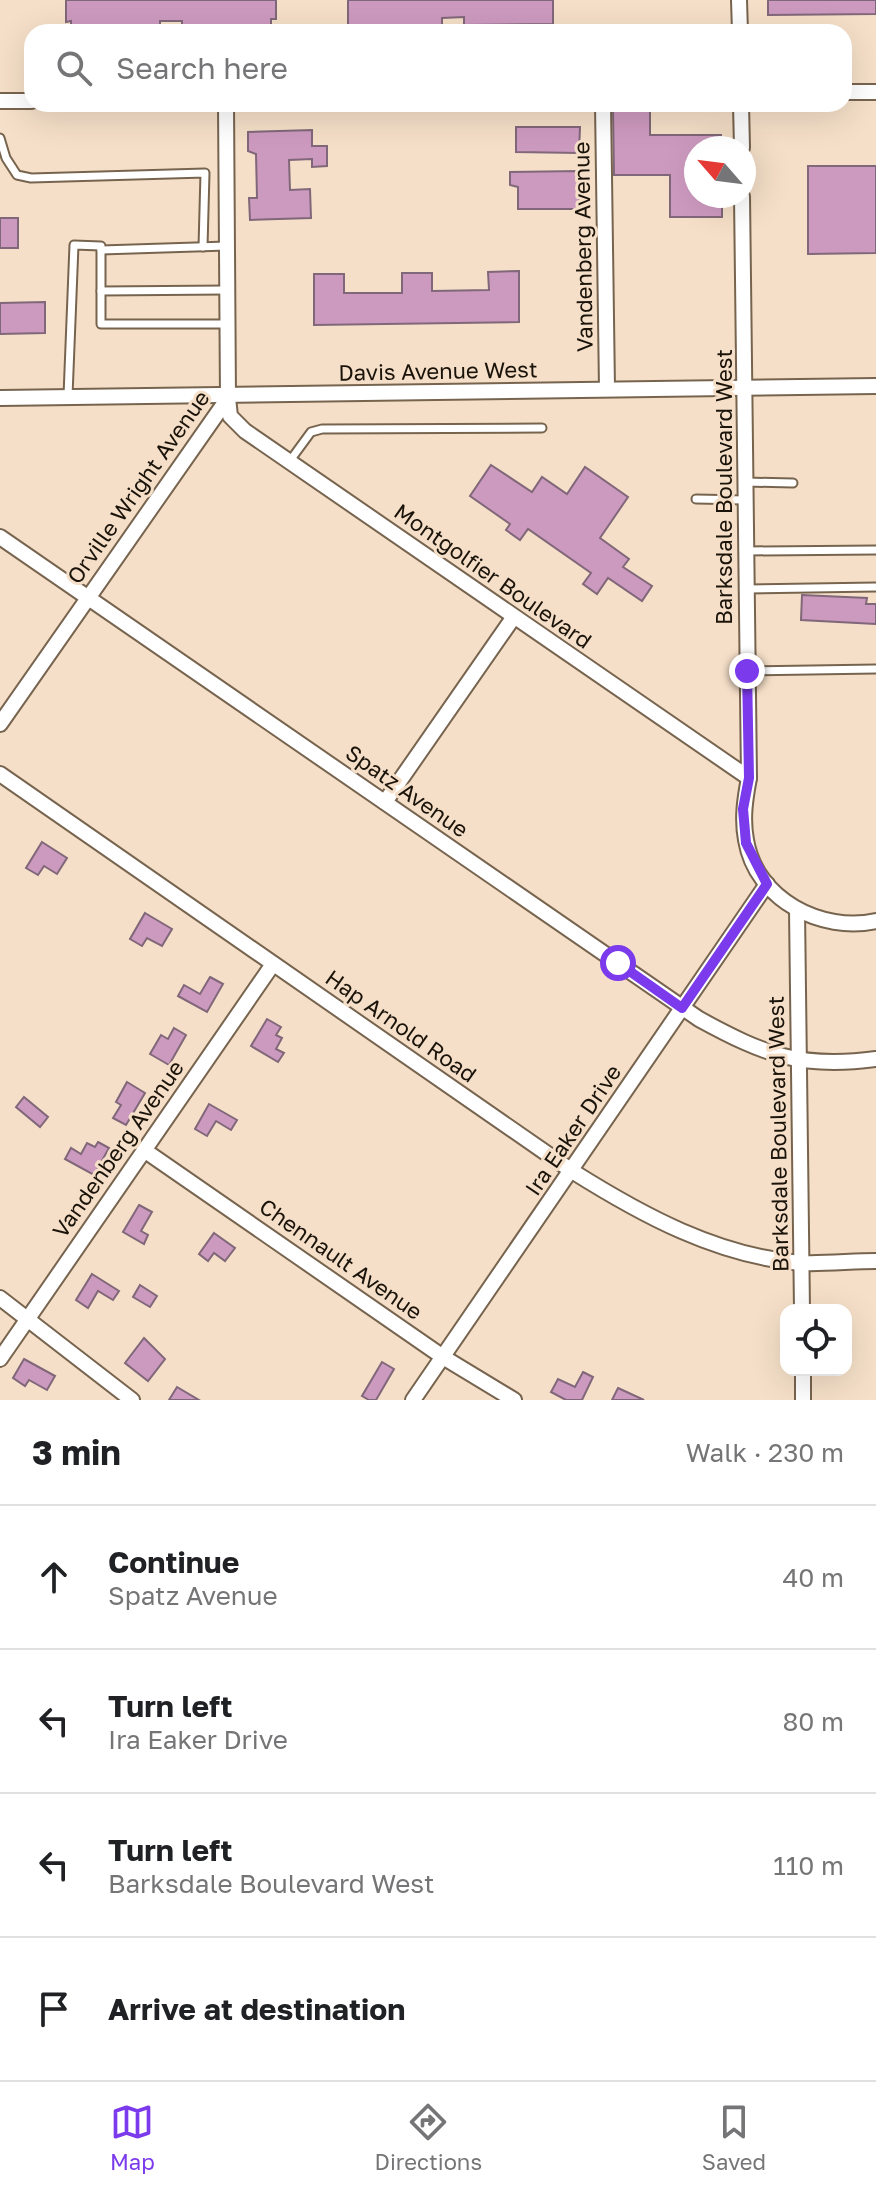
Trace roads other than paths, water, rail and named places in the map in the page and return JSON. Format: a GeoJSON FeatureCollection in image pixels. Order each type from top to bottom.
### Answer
{"type":"FeatureCollection","features":[{"type":"Feature","properties":{"kind":"street"},"geometry":{"type":"LineString","coordinates":[[739,0],[740,24]]}},
{"type":"Feature","properties":{"kind":"street"},"geometry":{"type":"LineString","coordinates":[[852,92],[876,92]]}},
{"type":"Feature","properties":{"kind":"street"},"geometry":{"type":"LineString","coordinates":[[0,101],[24,101]]}},
{"type":"Feature","properties":{"kind":"street","name":"Orville Wright Avenue"},"geometry":{"type":"LineString","coordinates":[[0,724],[228,398],[226,112]]}},
{"type":"Feature","properties":{"kind":"street","name":"Vandenberg Avenue"},"geometry":{"type":"LineString","coordinates":[[603,112],[607,389]]}},
{"type":"Feature","properties":{"kind":"street"},"geometry":{"type":"LineString","coordinates":[[741,112],[742,136]]}},
{"type":"Feature","properties":{"kind":"street","name":"Barksdale Boulevard West"},"geometry":{"type":"LineString","coordinates":[[742,208],[749,778],[743,809],[746,843],[767,884],[794,908],[802,1304]]}},
{"type":"Feature","properties":{"kind":"street","name":"Davis Avenue West"},"geometry":{"type":"LineString","coordinates":[[0,398],[228,398],[876,386]]}},
{"type":"Feature","properties":{"kind":"street","name":"Montgolfier Boulevard"},"geometry":{"type":"LineString","coordinates":[[228,398],[230,416],[245,431],[749,778]]}},
{"type":"Feature","properties":{"kind":"street","name":"Spatz Avenue"},"geometry":{"type":"LineString","coordinates":[[0,537],[682,1008],[732,1037],[799,1061],[834,1064],[876,1059]]}},
{"type":"Feature","properties":{"kind":"street"},"geometry":{"type":"LineString","coordinates":[[385,802],[513,618]]}},
{"type":"Feature","properties":{"kind":"street","name":"Hap Arnold Road"},"geometry":{"type":"LineString","coordinates":[[0,774],[572,1171],[646,1215],[681,1231],[752,1254],[801,1263],[876,1261]]}},
{"type":"Feature","properties":{"kind":"street","name":"Ira Eaker Drive"},"geometry":{"type":"LineString","coordinates":[[413,1400],[767,884]]}},
{"type":"Feature","properties":{"kind":"street"},"geometry":{"type":"LineString","coordinates":[[794,908],[816,920],[834,924],[876,921]]}},
{"type":"Feature","properties":{"kind":"street","name":"Vandenberg Avenue"},"geometry":{"type":"LineString","coordinates":[[0,1359],[273,964]]}},
{"type":"Feature","properties":{"kind":"street","name":"Chennault Avenue"},"geometry":{"type":"LineString","coordinates":[[144,1150],[443,1357],[514,1400]]}},
{"type":"Feature","properties":{"kind":"street"},"geometry":{"type":"LineString","coordinates":[[0,1298],[132,1400]]}},
{"type":"Feature","properties":{"kind":"street"},"geometry":{"type":"LineString","coordinates":[[803,1376],[803,1400]]}},
{"type":"Feature","properties":{"kind":"lane"},"geometry":{"type":"LineString","coordinates":[[0,101],[0,115]]}},
{"type":"Feature","properties":{"kind":"lane"},"geometry":{"type":"LineString","coordinates":[[0,138],[6,158],[17,175],[31,178],[205,173],[203,247]]}},
{"type":"Feature","properties":{"kind":"lane"},"geometry":{"type":"LineString","coordinates":[[68,398],[74,245],[101,246],[101,324],[227,324]]}},
{"type":"Feature","properties":{"kind":"lane"},"geometry":{"type":"LineString","coordinates":[[101,250],[227,246]]}},
{"type":"Feature","properties":{"kind":"lane"},"geometry":{"type":"LineString","coordinates":[[101,291],[227,290]]}},
{"type":"Feature","properties":{"kind":"lane"},"geometry":{"type":"LineString","coordinates":[[289,462],[311,432],[322,429],[542,428]]}},
{"type":"Feature","properties":{"kind":"lane"},"geometry":{"type":"LineString","coordinates":[[746,482],[793,483]]}},
{"type":"Feature","properties":{"kind":"lane"},"geometry":{"type":"LineString","coordinates":[[696,499],[746,500]]}},
{"type":"Feature","properties":{"kind":"lane"},"geometry":{"type":"LineString","coordinates":[[747,551],[876,550]]}},
{"type":"Feature","properties":{"kind":"lane"},"geometry":{"type":"LineString","coordinates":[[747,589],[876,587]]}},
{"type":"Feature","properties":{"kind":"lane"},"geometry":{"type":"LineString","coordinates":[[747,671],[876,669]]}}]}
